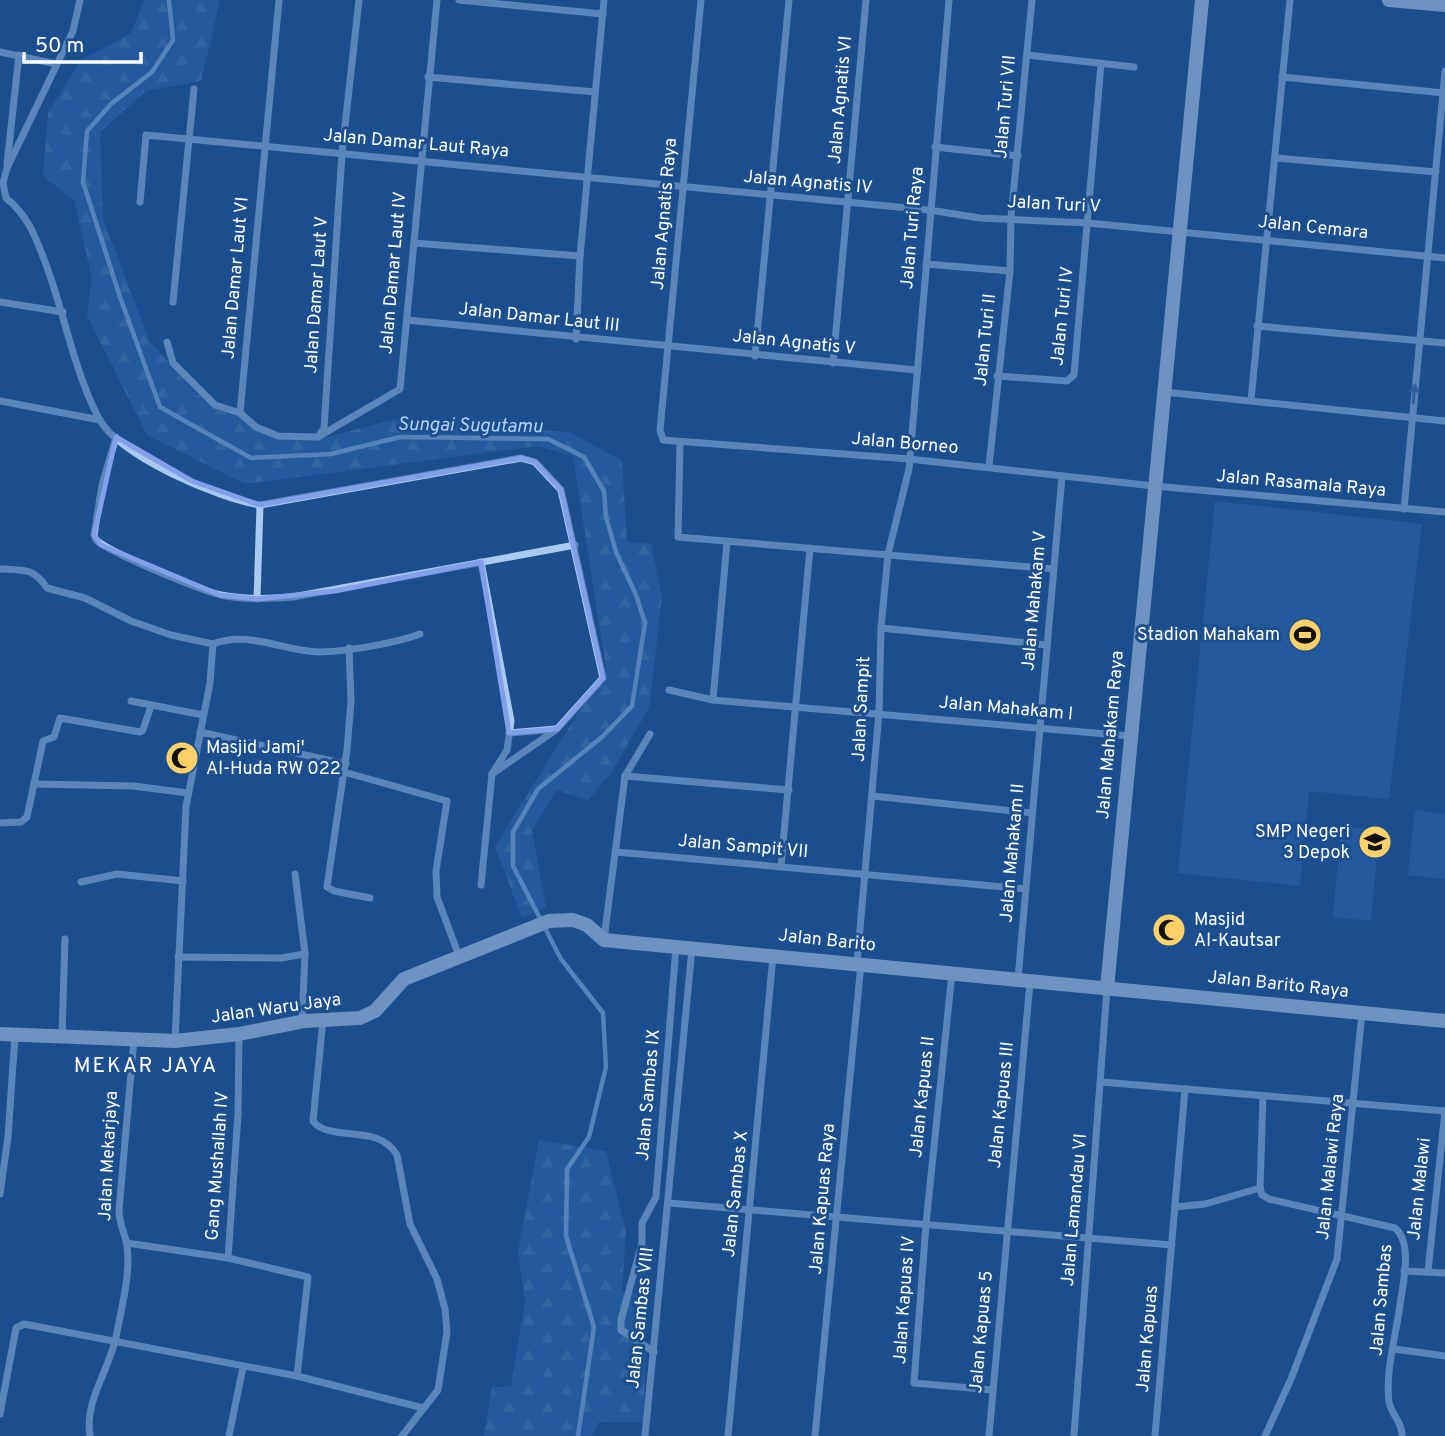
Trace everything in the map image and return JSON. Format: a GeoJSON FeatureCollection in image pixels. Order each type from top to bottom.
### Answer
{"type":"FeatureCollection","features":[{"type":"Feature","properties":{"kind":"street"},"geometry":{"type":"LineString","coordinates":[[7,168],[73,32],[80,0]]}},
{"type":"Feature","properties":{"kind":"street","name":"Jalan Damar Laut VI"},"geometry":{"type":"LineString","coordinates":[[240,412],[263,145],[279,0]]}},
{"type":"Feature","properties":{"kind":"street","name":"Jalan Damar Laut V"},"geometry":{"type":"LineString","coordinates":[[318,437],[324,428],[342,153],[359,0]]}},
{"type":"Feature","properties":{"kind":"street","name":"Jalan Damar Laut IV"},"geometry":{"type":"LineString","coordinates":[[318,437],[400,389],[419,160],[437,0]]}},
{"type":"Feature","properties":{"kind":"street"},"geometry":{"type":"LineString","coordinates":[[459,0],[603,14]]}},
{"type":"Feature","properties":{"kind":"street"},"geometry":{"type":"LineString","coordinates":[[576,339],[580,256],[604,0]]}},
{"type":"Feature","properties":{"kind":"street","name":"Jalan Agnatis Raya"},"geometry":{"type":"LineString","coordinates":[[660,430],[701,0]]}},
{"type":"Feature","properties":{"kind":"street"},"geometry":{"type":"LineString","coordinates":[[755,356],[773,195],[789,0]]}},
{"type":"Feature","properties":{"kind":"street","name":"Jalan Agnatis VI"},"geometry":{"type":"LineString","coordinates":[[833,363],[866,0]]}},
{"type":"Feature","properties":{"kind":"street","name":"Jalan Turi Raya"},"geometry":{"type":"LineString","coordinates":[[909,459],[949,0]]}},
{"type":"Feature","properties":{"kind":"street","name":"Jalan Turi VII"},"geometry":{"type":"LineString","coordinates":[[1011,217],[1032,0]]}},
{"type":"Feature","properties":{"kind":"street","name":"Jalan Mahakam Raya"},"geometry":{"type":"LineString","coordinates":[[1107,988],[1202,0]]}},
{"type":"Feature","properties":{"kind":"street"},"geometry":{"type":"LineString","coordinates":[[1251,400],[1290,0]]}},
{"type":"Feature","properties":{"kind":"street"},"geometry":{"type":"LineString","coordinates":[[1389,0],[1445,5]]}},
{"type":"Feature","properties":{"kind":"street"},"geometry":{"type":"LineString","coordinates":[[0,51],[56,64]]}},
{"type":"Feature","properties":{"kind":"street"},"geometry":{"type":"LineString","coordinates":[[19,55],[3,197],[22,211],[32,227],[86,386],[100,420],[116,437],[140,455],[192,481],[236,501],[260,505],[521,458],[535,462],[561,490],[603,678],[557,729],[492,774]]}},
{"type":"Feature","properties":{"kind":"street"},"geometry":{"type":"LineString","coordinates":[[1027,55],[1134,67]]}},
{"type":"Feature","properties":{"kind":"street","name":"Jalan Turi IV"},"geometry":{"type":"LineString","coordinates":[[997,376],[1067,381],[1074,375],[1101,64]]}},
{"type":"Feature","properties":{"kind":"street"},"geometry":{"type":"LineString","coordinates":[[1404,509],[1445,71]]}},
{"type":"Feature","properties":{"kind":"street"},"geometry":{"type":"LineString","coordinates":[[428,77],[595,92]]}},
{"type":"Feature","properties":{"kind":"street"},"geometry":{"type":"LineString","coordinates":[[1282,77],[1444,93]]}},
{"type":"Feature","properties":{"kind":"street"},"geometry":{"type":"LineString","coordinates":[[173,302],[194,89]]}},
{"type":"Feature","properties":{"kind":"street","name":"Jalan Damar Laut Raya"},"geometry":{"type":"LineString","coordinates":[[140,202],[146,135],[684,187]]}},
{"type":"Feature","properties":{"kind":"street"},"geometry":{"type":"LineString","coordinates":[[935,146],[1018,156]]}},
{"type":"Feature","properties":{"kind":"street"},"geometry":{"type":"LineString","coordinates":[[1276,158],[1436,172]]}},
{"type":"Feature","properties":{"kind":"street","name":"Jalan Agnatis IV"},"geometry":{"type":"LineString","coordinates":[[684,187],[929,209]]}},
{"type":"Feature","properties":{"kind":"street","name":"Jalan Turi V"},"geometry":{"type":"LineString","coordinates":[[929,209],[980,218],[1011,217],[1178,231]]}},
{"type":"Feature","properties":{"kind":"street","name":"Jalan Turi II"},"geometry":{"type":"LineString","coordinates":[[989,466],[1010,271],[1011,217]]}},
{"type":"Feature","properties":{"kind":"street","name":"Jalan Cemara"},"geometry":{"type":"LineString","coordinates":[[1178,231],[1445,258]]}},
{"type":"Feature","properties":{"kind":"street"},"geometry":{"type":"LineString","coordinates":[[414,243],[580,256]]}},
{"type":"Feature","properties":{"kind":"street"},"geometry":{"type":"LineString","coordinates":[[926,264],[1010,271]]}},
{"type":"Feature","properties":{"kind":"street"},"geometry":{"type":"LineString","coordinates":[[0,302],[63,312]]}},
{"type":"Feature","properties":{"kind":"street","name":"Jalan Damar Laut III"},"geometry":{"type":"LineString","coordinates":[[407,320],[668,347]]}},
{"type":"Feature","properties":{"kind":"street"},"geometry":{"type":"LineString","coordinates":[[1257,326],[1445,343]]}},
{"type":"Feature","properties":{"kind":"street"},"geometry":{"type":"LineString","coordinates":[[167,342],[173,363],[215,405],[240,412],[256,427],[278,436],[318,437]]}},
{"type":"Feature","properties":{"kind":"street","name":"Jalan Agnatis V"},"geometry":{"type":"LineString","coordinates":[[668,347],[916,370]]}},
{"type":"Feature","properties":{"kind":"street"},"geometry":{"type":"LineString","coordinates":[[1164,392],[1445,421]]}},
{"type":"Feature","properties":{"kind":"street"},"geometry":{"type":"LineString","coordinates":[[0,401],[100,420]]}},
{"type":"Feature","properties":{"kind":"street","name":"Jalan Borneo"},"geometry":{"type":"LineString","coordinates":[[660,430],[663,440],[680,443],[989,466],[1154,486]]}},
{"type":"Feature","properties":{"kind":"street"},"geometry":{"type":"LineString","coordinates":[[116,437],[102,485],[94,535],[96,540],[146,565],[220,595],[257,599],[335,591],[575,545]]}},
{"type":"Feature","properties":{"kind":"street"},"geometry":{"type":"LineString","coordinates":[[680,443],[678,537],[1053,569]]}},
{"type":"Feature","properties":{"kind":"street","name":"Jalan Sampit"},"geometry":{"type":"LineString","coordinates":[[859,964],[879,712],[881,628],[888,554],[909,459]]}},
{"type":"Feature","properties":{"kind":"street","name":"Jalan Mahakam V"},"geometry":{"type":"LineString","coordinates":[[1040,728],[1062,476]]}},
{"type":"Feature","properties":{"kind":"street","name":"Jalan Rasamala Raya"},"geometry":{"type":"LineString","coordinates":[[1154,486],[1445,512]]}},
{"type":"Feature","properties":{"kind":"street"},"geometry":{"type":"LineString","coordinates":[[257,599],[260,505]]}},
{"type":"Feature","properties":{"kind":"street"},"geometry":{"type":"LineString","coordinates":[[713,700],[727,542]]}},
{"type":"Feature","properties":{"kind":"street"},"geometry":{"type":"LineString","coordinates":[[781,866],[810,548]]}},
{"type":"Feature","properties":{"kind":"street"},"geometry":{"type":"LineString","coordinates":[[481,562],[511,721],[507,750],[492,774],[481,885]]}},
{"type":"Feature","properties":{"kind":"street"},"geometry":{"type":"LineString","coordinates":[[0,569],[32,573],[41,577],[47,589],[86,598],[131,621],[172,635],[213,644],[242,639],[320,652],[401,641],[420,634]]}},
{"type":"Feature","properties":{"kind":"street"},"geometry":{"type":"LineString","coordinates":[[881,628],[1047,646]]}},
{"type":"Feature","properties":{"kind":"street"},"geometry":{"type":"LineString","coordinates":[[174,1041],[188,793],[211,684],[213,644]]}},
{"type":"Feature","properties":{"kind":"street"},"geometry":{"type":"LineString","coordinates":[[349,648],[351,701],[345,768],[327,887],[334,891],[370,898]]}},
{"type":"Feature","properties":{"kind":"street","name":"Jalan Mahakam I"},"geometry":{"type":"LineString","coordinates":[[669,690],[713,700],[879,712],[1130,736]]}},
{"type":"Feature","properties":{"kind":"street"},"geometry":{"type":"LineString","coordinates":[[131,701],[204,715]]}},
{"type":"Feature","properties":{"kind":"street"},"geometry":{"type":"LineString","coordinates":[[0,823],[21,822],[27,817],[43,740],[54,737],[60,718],[140,732],[151,706]]}},
{"type":"Feature","properties":{"kind":"street","name":"Jalan Mahakam II"},"geometry":{"type":"LineString","coordinates":[[1024,981],[1026,889],[1040,728]]}},
{"type":"Feature","properties":{"kind":"street"},"geometry":{"type":"LineString","coordinates":[[509,733],[557,729]]}},
{"type":"Feature","properties":{"kind":"street"},"geometry":{"type":"LineString","coordinates":[[200,732],[345,768],[447,801],[436,871],[437,897],[459,956]]}},
{"type":"Feature","properties":{"kind":"street"},"geometry":{"type":"LineString","coordinates":[[604,940],[625,776],[650,734]]}},
{"type":"Feature","properties":{"kind":"street"},"geometry":{"type":"LineString","coordinates":[[625,776],[789,790]]}},
{"type":"Feature","properties":{"kind":"street"},"geometry":{"type":"LineString","coordinates":[[34,785],[133,786],[188,793]]}},
{"type":"Feature","properties":{"kind":"street"},"geometry":{"type":"LineString","coordinates":[[873,796],[1032,813]]}},
{"type":"Feature","properties":{"kind":"street","name":"Jalan Sampit VII"},"geometry":{"type":"LineString","coordinates":[[617,852],[1026,889]]}},
{"type":"Feature","properties":{"kind":"street"},"geometry":{"type":"LineString","coordinates":[[81,882],[117,874],[183,881]]}},
{"type":"Feature","properties":{"kind":"street"},"geometry":{"type":"LineString","coordinates":[[295,874],[305,954],[302,1022]]}},
{"type":"Feature","properties":{"kind":"street","name":"Jalan Barito"},"geometry":{"type":"LineString","coordinates":[[549,921],[573,920],[587,925],[604,940],[1107,988]]}},
{"type":"Feature","properties":{"kind":"street","name":"Jalan Waru Jaya"},"geometry":{"type":"LineString","coordinates":[[7,1034],[174,1041],[239,1034],[302,1022],[360,1018],[375,1011],[404,979],[549,921]]}},
{"type":"Feature","properties":{"kind":"street"},"geometry":{"type":"LineString","coordinates":[[62,1036],[65,939]]}},
{"type":"Feature","properties":{"kind":"street","name":"Jalan Sambas IX"},"geometry":{"type":"LineString","coordinates":[[654,1352],[621,1330],[625,1304],[642,1243],[642,1223],[656,1197],[676,946]]}},
{"type":"Feature","properties":{"kind":"street","name":"Jalan Sambas VIII"},"geometry":{"type":"LineString","coordinates":[[645,1436],[692,948]]}},
{"type":"Feature","properties":{"kind":"street"},"geometry":{"type":"LineString","coordinates":[[178,957],[281,958],[305,954]]}},
{"type":"Feature","properties":{"kind":"street","name":"Jalan Sambas X"},"geometry":{"type":"LineString","coordinates":[[729,1436],[752,1210],[773,956]]}},
{"type":"Feature","properties":{"kind":"street","name":"Jalan Kapuas Raya"},"geometry":{"type":"LineString","coordinates":[[815,1436],[859,964]]}},
{"type":"Feature","properties":{"kind":"street","name":"Jalan Kapuas II"},"geometry":{"type":"LineString","coordinates":[[926,1224],[952,974]]}},
{"type":"Feature","properties":{"kind":"street","name":"Jalan Kapuas III"},"geometry":{"type":"LineString","coordinates":[[1006,1231],[1024,981]]}},
{"type":"Feature","properties":{"kind":"street","name":"Jalan Barito Raya"},"geometry":{"type":"LineString","coordinates":[[1107,988],[1445,1021]]}},
{"type":"Feature","properties":{"kind":"street","name":"Jalan Lamandau VI"},"geometry":{"type":"LineString","coordinates":[[1074,1436],[1107,988]]}},
{"type":"Feature","properties":{"kind":"street","name":"Jalan Malawi Raya"},"geometry":{"type":"LineString","coordinates":[[1265,1436],[1291,1379],[1337,1259],[1362,1013]]}},
{"type":"Feature","properties":{"kind":"street"},"geometry":{"type":"LineString","coordinates":[[324,1020],[313,1121],[327,1129],[381,1139],[393,1148],[397,1155],[411,1224],[437,1279],[443,1299],[447,1332],[438,1390],[402,1436]]}},
{"type":"Feature","properties":{"kind":"street"},"geometry":{"type":"LineString","coordinates":[[0,1194],[8,1137],[7,1034]]}},
{"type":"Feature","properties":{"kind":"street","name":"Gang Mushallah IV"},"geometry":{"type":"LineString","coordinates":[[228,1258],[238,1114],[239,1034]]}},
{"type":"Feature","properties":{"kind":"street","name":"Jalan Mekarjaya"},"geometry":{"type":"LineString","coordinates":[[90,1436],[92,1406],[115,1341],[127,1243],[121,1234],[119,1210],[134,1039]]}},
{"type":"Feature","properties":{"kind":"street"},"geometry":{"type":"LineString","coordinates":[[1102,1082],[1445,1111]]}},
{"type":"Feature","properties":{"kind":"street","name":"Jalan Kapuas"},"geometry":{"type":"LineString","coordinates":[[1155,1436],[1185,1089]]}},
{"type":"Feature","properties":{"kind":"street"},"geometry":{"type":"LineString","coordinates":[[1175,1207],[1205,1204],[1260,1188],[1263,1096]]}},
{"type":"Feature","properties":{"kind":"street","name":"Jalan Malawi"},"geometry":{"type":"LineString","coordinates":[[1428,1271],[1445,1111]]}},
{"type":"Feature","properties":{"kind":"street","name":"Jalan Sambas"},"geometry":{"type":"LineString","coordinates":[[1260,1188],[1262,1195],[1269,1199],[1342,1213],[1395,1227],[1402,1233],[1404,1271],[1389,1403],[1401,1422],[1402,1436]]}},
{"type":"Feature","properties":{"kind":"street"},"geometry":{"type":"LineString","coordinates":[[669,1203],[1172,1245]]}},
{"type":"Feature","properties":{"kind":"street","name":"Jalan Kapuas IV"},"geometry":{"type":"LineString","coordinates":[[926,1224],[914,1383],[993,1390]]}},
{"type":"Feature","properties":{"kind":"street","name":"Jalan Kapuas 5"},"geometry":{"type":"LineString","coordinates":[[989,1436],[1006,1231]]}},
{"type":"Feature","properties":{"kind":"street"},"geometry":{"type":"LineString","coordinates":[[127,1243],[228,1258],[308,1277],[297,1376]]}},
{"type":"Feature","properties":{"kind":"street"},"geometry":{"type":"LineString","coordinates":[[1404,1271],[1445,1273]]}},
{"type":"Feature","properties":{"kind":"street"},"geometry":{"type":"LineString","coordinates":[[0,1415],[18,1325],[27,1324],[297,1376],[424,1408]]}},
{"type":"Feature","properties":{"kind":"street"},"geometry":{"type":"LineString","coordinates":[[1395,1349],[1445,1356]]}},
{"type":"Feature","properties":{"kind":"street"},"geometry":{"type":"LineString","coordinates":[[229,1436],[243,1367]]}},
{"type":"Feature","properties":{"kind":"highlighted area"},"geometry":{"type":"Polygon","coordinates":[[[116,437],[192,481],[260,505],[521,458],[535,462],[561,490],[603,678],[557,729],[509,733],[481,562],[335,591],[257,599],[220,595],[101,545],[94,535],[116,437]]]}},
{"type":"Feature","properties":{"kind":"green space"},"geometry":{"type":"Polygon","coordinates":[[[144,0],[220,0],[201,81],[146,91],[100,132],[103,219],[150,342],[197,394],[240,413],[260,430],[315,440],[392,420],[570,432],[622,461],[627,542],[651,544],[662,597],[649,708],[611,773],[588,800],[556,790],[532,831],[546,907],[522,918],[495,847],[606,668],[573,456],[537,446],[245,484],[147,435],[87,316],[92,278],[74,200],[43,176],[48,113],[80,61],[131,33],[144,0]]]}},
{"type":"Feature","properties":{"kind":"green space","name":"Stadion Mahakam"},"geometry":{"type":"Polygon","coordinates":[[[1215,501],[1422,524],[1389,799],[1309,791],[1300,886],[1178,873],[1215,501]]]}},
{"type":"Feature","properties":{"kind":"green space"},"geometry":{"type":"Polygon","coordinates":[[[1415,810],[1445,814],[1445,879],[1408,875],[1415,810]]]}},
{"type":"Feature","properties":{"kind":"green space"},"geometry":{"type":"Polygon","coordinates":[[[1341,827],[1379,830],[1371,921],[1333,917],[1341,827]]]}},
{"type":"Feature","properties":{"kind":"green space"},"geometry":{"type":"Polygon","coordinates":[[[539,1140],[606,1151],[626,1232],[622,1291],[646,1295],[644,1422],[599,1422],[592,1436],[484,1436],[492,1387],[511,1387],[525,1301],[518,1251],[539,1140]]]}},
{"type":"Feature","properties":{"kind":"waterway","name":"Sungai Sugutamu"},"geometry":{"type":"LineString","coordinates":[[169,0],[173,40],[152,72],[111,104],[87,131],[83,182],[120,297],[160,407],[251,458],[331,454],[400,437],[548,439],[584,457],[604,491],[606,517],[616,552],[636,595],[645,623],[632,706],[602,737],[538,789],[513,832],[513,866],[561,959],[603,1013],[606,1067],[589,1137],[567,1169],[566,1236],[594,1327],[578,1436]]}},
{"type":"Feature","properties":{"kind":"place","name":"Stadion Mahakam"},"geometry":{"type":"Point","coordinates":[1305,635]}},
{"type":"Feature","properties":{"kind":"place","name":"Masjid Jami' Al-Huda RW 022"},"geometry":{"type":"Point","coordinates":[182,758]}},
{"type":"Feature","properties":{"kind":"place","name":"SMP Negeri 3 Depok"},"geometry":{"type":"Point","coordinates":[1375,842]}},
{"type":"Feature","properties":{"kind":"place","name":"Masjid Al-Kautsar"},"geometry":{"type":"Point","coordinates":[1169,930]}},
{"type":"Feature","properties":{"kind":"district","name":"MEKAR JAYA"},"geometry":{"type":"Point","coordinates":[146,1066]}}]}
